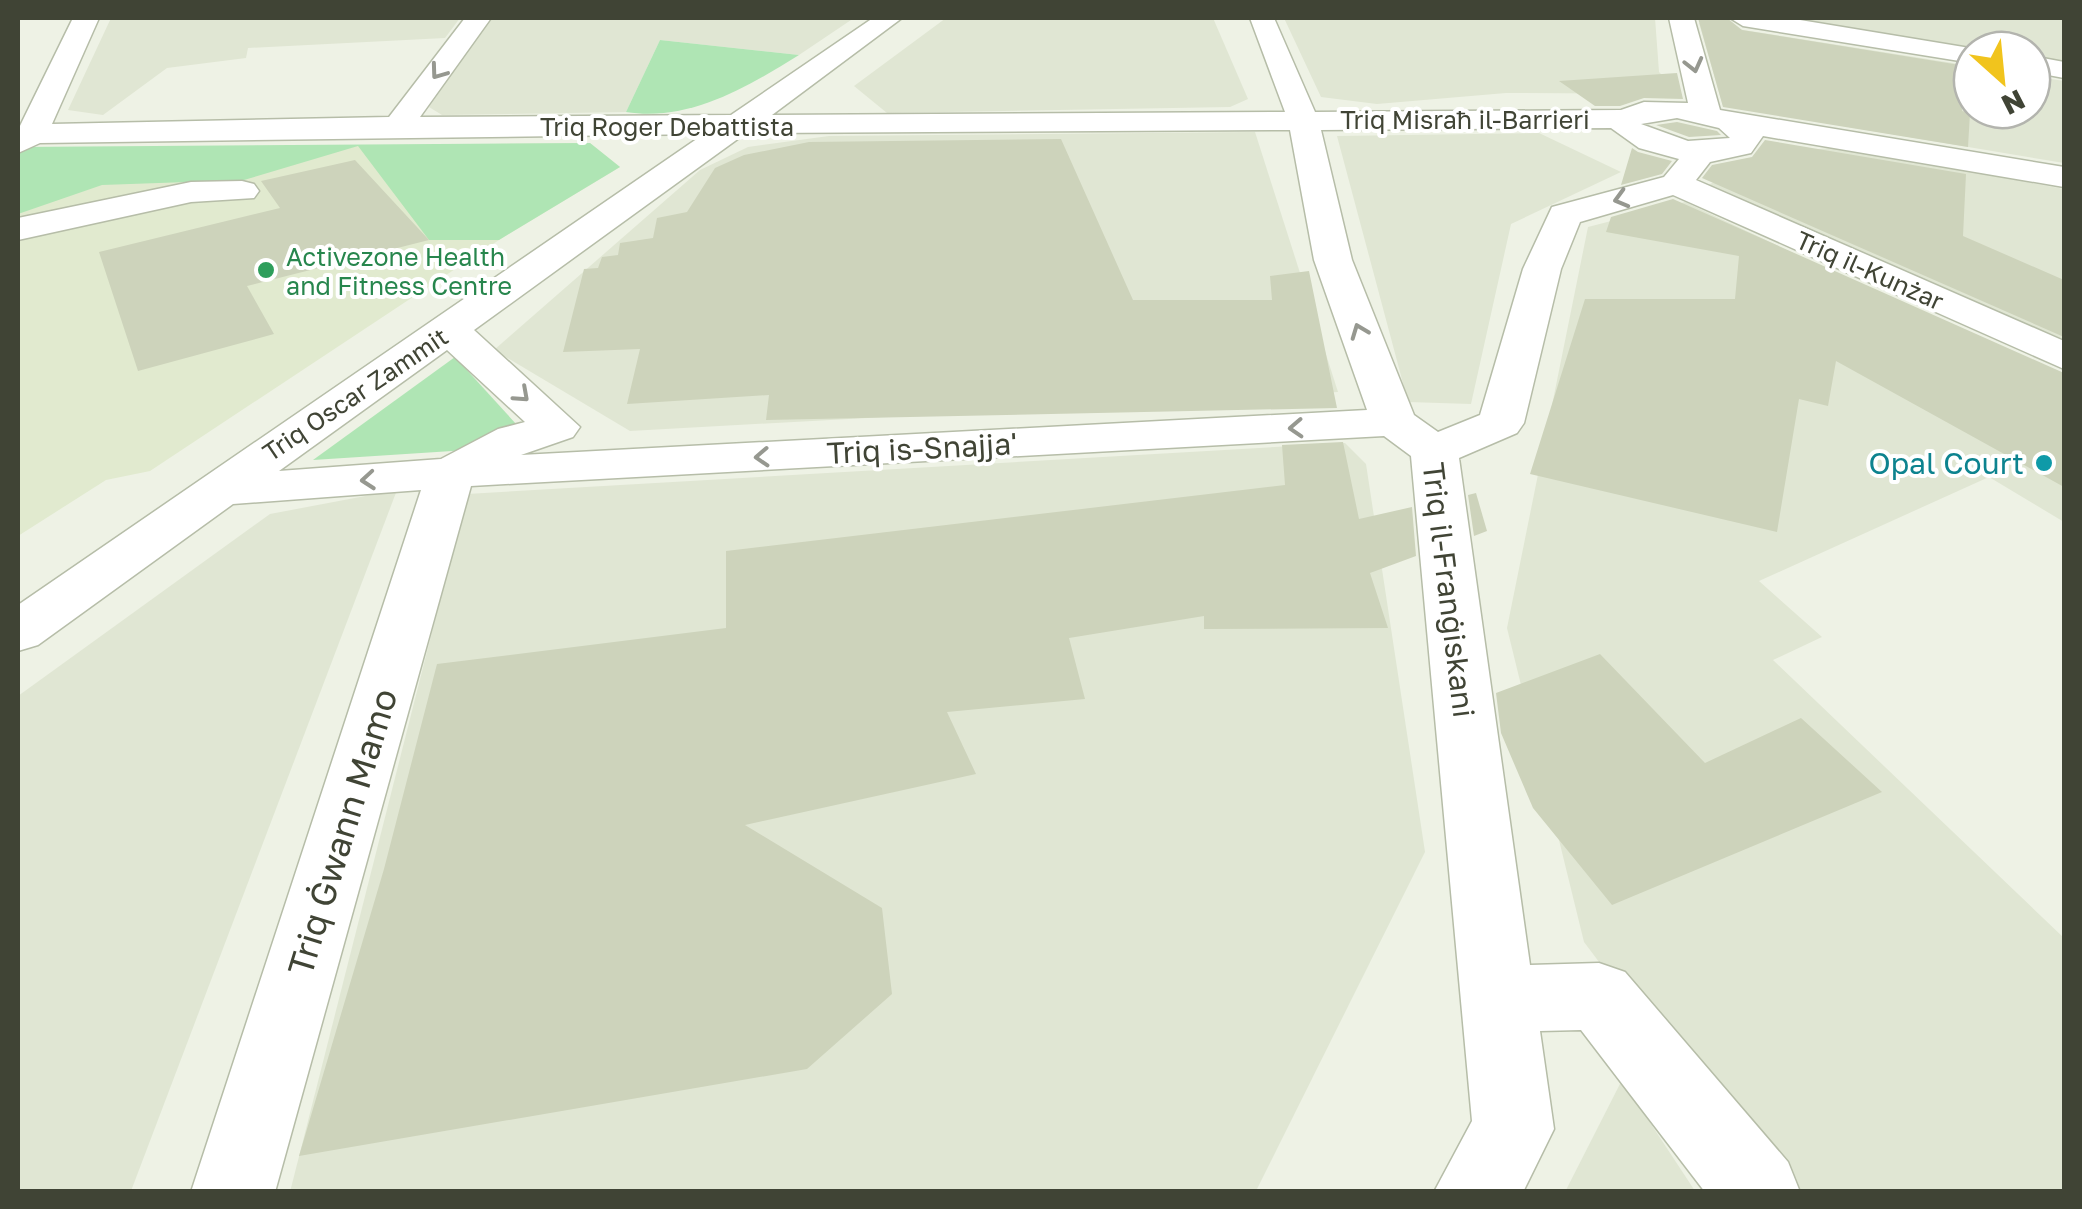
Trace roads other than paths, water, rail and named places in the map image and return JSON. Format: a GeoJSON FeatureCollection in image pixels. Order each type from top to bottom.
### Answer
{"type":"FeatureCollection","features":[{"type":"Feature","properties":{"kind":"street"},"geometry":{"type":"LineString","coordinates":[[24,139],[86,18]]}},
{"type":"Feature","properties":{"kind":"street"},"geometry":{"type":"LineString","coordinates":[[398,126],[478,18]]}},
{"type":"Feature","properties":{"kind":"street","name":"Triq Oscar Zammit"},"geometry":{"type":"LineString","coordinates":[[18,632],[889,18]]}},
{"type":"Feature","properties":{"kind":"street","name":"Triq il-Franġiskani"},"geometry":{"type":"LineString","coordinates":[[1262,18],[1304,119],[1333,260],[1414,436],[1498,999],[1513,1129],[1476,1192]]}},
{"type":"Feature","properties":{"kind":"street"},"geometry":{"type":"LineString","coordinates":[[1626,119],[1625,126],[1643,140],[1701,152],[1736,149],[1682,18]]}},
{"type":"Feature","properties":{"kind":"street"},"geometry":{"type":"LineString","coordinates":[[1743,18],[1952,52]]}},
{"type":"Feature","properties":{"kind":"street","name":"Triq Misraħ il-Barrieri"},"geometry":{"type":"LineString","coordinates":[[1304,119],[1626,119],[1659,109],[1728,124],[2064,177]]}},
{"type":"Feature","properties":{"kind":"street","name":"Triq Roger Debattista"},"geometry":{"type":"LineString","coordinates":[[24,139],[398,126],[1304,119]]}},
{"type":"Feature","properties":{"kind":"street"},"geometry":{"type":"LineString","coordinates":[[1414,436],[1501,423],[1542,269],[1566,214],[1676,184],[1701,152]]}},
{"type":"Feature","properties":{"kind":"street","name":"Triq il-Kunżar"},"geometry":{"type":"LineString","coordinates":[[1676,184],[2064,356]]}},
{"type":"Feature","properties":{"kind":"street"},"geometry":{"type":"LineString","coordinates":[[18,229],[191,192],[242,191]]}},
{"type":"Feature","properties":{"kind":"street","name":"Triq is-Snajja'"},"geometry":{"type":"LineString","coordinates":[[450,330],[557,427],[516,438],[451,473]]}},
{"type":"Feature","properties":{"kind":"street","name":"Triq is-Snajja'"},"geometry":{"type":"LineString","coordinates":[[214,491],[451,473],[1414,436]]}},
{"type":"Feature","properties":{"kind":"street","name":"Triq Ġwann Mamo"},"geometry":{"type":"LineString","coordinates":[[233,1192],[451,473]]}},
{"type":"Feature","properties":{"kind":"street"},"geometry":{"type":"LineString","coordinates":[[1498,999],[1599,996],[1758,1192]]}},
{"type":"Feature","properties":{"kind":"place","name":"Activezone Health and Fitness Centre"},"geometry":{"type":"Point","coordinates":[266,270]}},
{"type":"Feature","properties":{"kind":"place","name":"Opal Court"},"geometry":{"type":"Point","coordinates":[2044,463]}}]}
